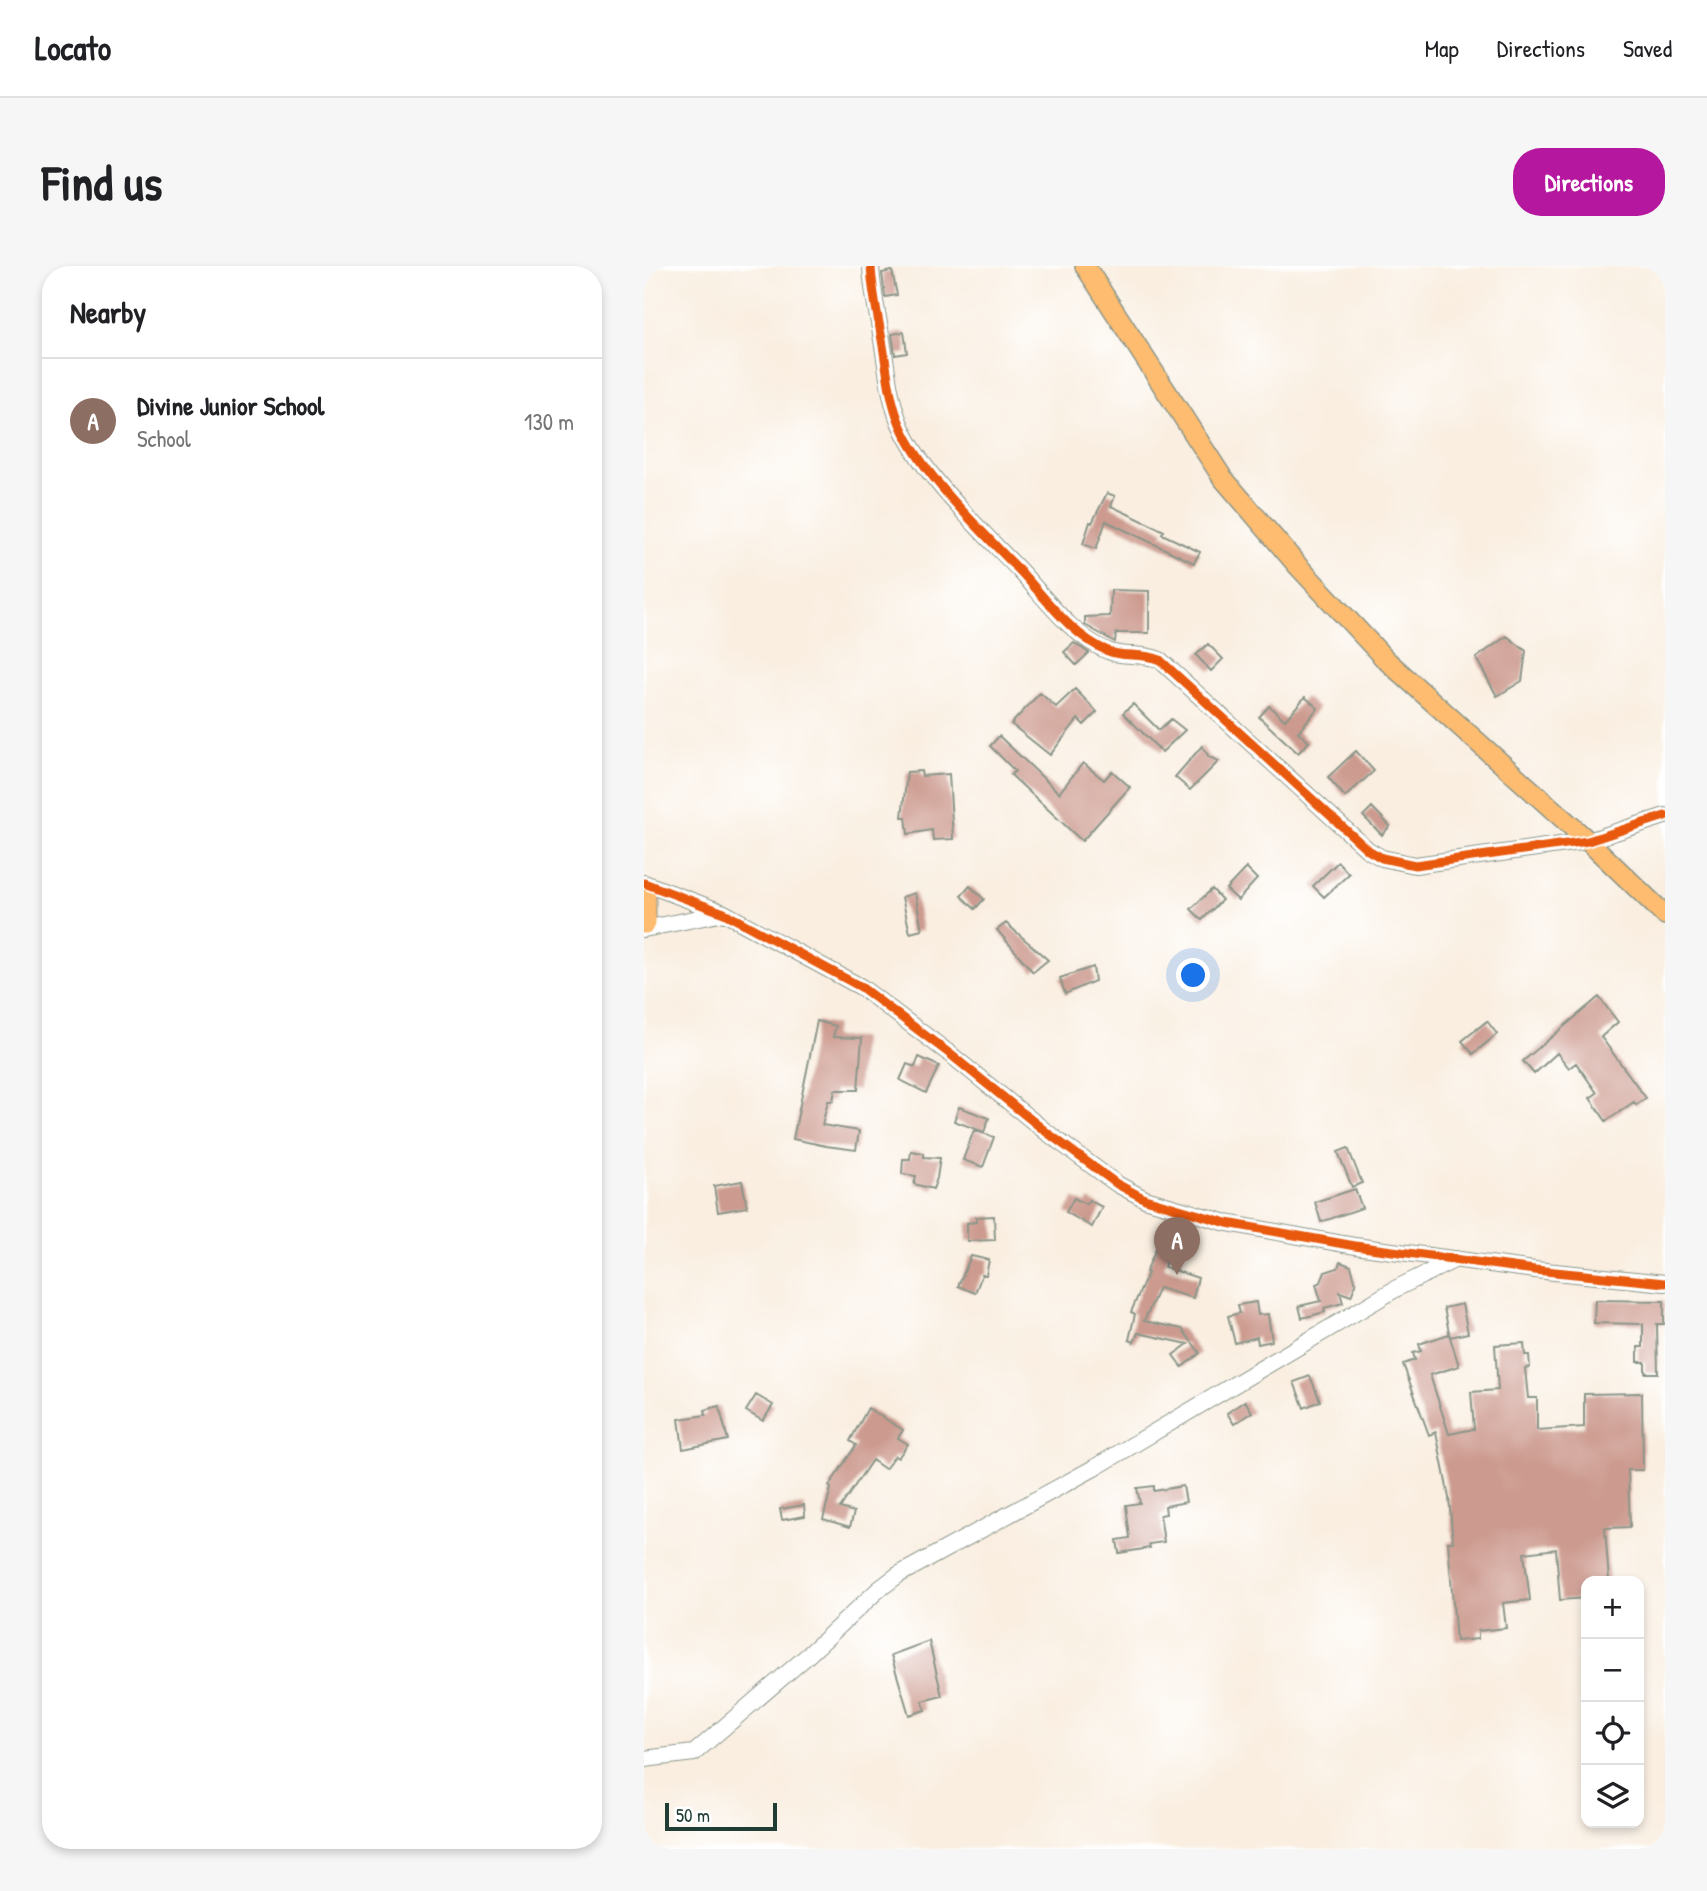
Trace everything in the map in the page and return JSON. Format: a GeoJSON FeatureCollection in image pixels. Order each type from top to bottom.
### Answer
{"type":"FeatureCollection","features":[{"type":"Feature","properties":{"kind":"highway"},"geometry":{"type":"LineString","coordinates":[[644,899],[644,922]]}},
{"type":"Feature","properties":{"kind":"main road"},"geometry":{"type":"LineString","coordinates":[[1085,266],[1222,477],[1298,566],[1385,659],[1588,841],[1665,915]]}},
{"type":"Feature","properties":{"kind":"street"},"geometry":{"type":"LineString","coordinates":[[871,266],[890,389],[899,422],[910,445],[972,521],[1070,625],[1108,652],[1138,654],[1160,660],[1368,850],[1382,858],[1416,865],[1588,841],[1665,816]]}},
{"type":"Feature","properties":{"kind":"street"},"geometry":{"type":"LineString","coordinates":[[644,883],[724,913],[861,987],[1045,1131],[1117,1184],[1145,1199],[1240,1226],[1354,1246],[1665,1283]]}},
{"type":"Feature","properties":{"kind":"street"},"geometry":{"type":"LineString","coordinates":[[644,929],[724,913]]}},
{"type":"Feature","properties":{"kind":"street"},"geometry":{"type":"LineString","coordinates":[[644,1759],[694,1753],[806,1657],[863,1602],[898,1575],[1094,1468],[1397,1288],[1457,1259]]}},
{"type":"Feature","properties":{"kind":"building"},"geometry":{"type":"Polygon","coordinates":[[[892,271],[897,295],[885,297],[882,273],[892,271]]]}},
{"type":"Feature","properties":{"kind":"building"},"geometry":{"type":"Polygon","coordinates":[[[904,332],[907,353],[895,355],[892,334],[904,332]]]}},
{"type":"Feature","properties":{"kind":"building"},"geometry":{"type":"Polygon","coordinates":[[[1107,493],[1115,496],[1111,506],[1164,531],[1162,534],[1200,552],[1194,563],[1106,521],[1096,549],[1083,544],[1090,522],[1092,523],[1107,493]]]}},
{"type":"Feature","properties":{"kind":"building"},"geometry":{"type":"Polygon","coordinates":[[[1111,590],[1149,591],[1149,633],[1116,633],[1115,642],[1085,625],[1085,617],[1110,616],[1111,590]]]}},
{"type":"Feature","properties":{"kind":"building"},"geometry":{"type":"Polygon","coordinates":[[[1507,636],[1526,651],[1522,681],[1497,696],[1476,658],[1507,636]]]}},
{"type":"Feature","properties":{"kind":"building"},"geometry":{"type":"Polygon","coordinates":[[[1074,643],[1089,653],[1076,665],[1064,652],[1074,643]]]}},
{"type":"Feature","properties":{"kind":"building"},"geometry":{"type":"Polygon","coordinates":[[[1208,644],[1223,659],[1211,671],[1196,655],[1208,644]]]}},
{"type":"Feature","properties":{"kind":"building"},"geometry":{"type":"Polygon","coordinates":[[[1075,689],[1097,712],[1084,725],[1078,719],[1050,755],[1011,724],[1040,693],[1056,707],[1075,689]]]}},
{"type":"Feature","properties":{"kind":"building"},"geometry":{"type":"Polygon","coordinates":[[[1305,697],[1318,708],[1298,732],[1309,742],[1298,753],[1259,717],[1269,706],[1285,720],[1305,697]]]}},
{"type":"Feature","properties":{"kind":"building"},"geometry":{"type":"Polygon","coordinates":[[[1133,704],[1159,730],[1171,719],[1185,730],[1162,752],[1123,713],[1133,704]]]}},
{"type":"Feature","properties":{"kind":"building"},"geometry":{"type":"Polygon","coordinates":[[[999,736],[1059,793],[1083,763],[1104,780],[1112,771],[1130,787],[1082,841],[1011,775],[1015,771],[990,746],[999,736]]]}},
{"type":"Feature","properties":{"kind":"building"},"geometry":{"type":"Polygon","coordinates":[[[1202,746],[1209,757],[1219,761],[1190,790],[1175,777],[1202,746]]]}},
{"type":"Feature","properties":{"kind":"building"},"geometry":{"type":"Polygon","coordinates":[[[1356,751],[1374,771],[1345,797],[1328,777],[1356,751]]]}},
{"type":"Feature","properties":{"kind":"building"},"geometry":{"type":"Polygon","coordinates":[[[921,771],[922,776],[949,774],[953,839],[933,840],[932,830],[908,834],[906,817],[902,817],[907,772],[921,771]]]}},
{"type":"Feature","properties":{"kind":"building"},"geometry":{"type":"Polygon","coordinates":[[[1372,807],[1390,826],[1382,835],[1363,816],[1372,807]]]}},
{"type":"Feature","properties":{"kind":"building"},"geometry":{"type":"Polygon","coordinates":[[[1338,862],[1349,874],[1324,897],[1313,886],[1338,862]]]}},
{"type":"Feature","properties":{"kind":"building"},"geometry":{"type":"Polygon","coordinates":[[[1246,868],[1257,879],[1238,900],[1226,889],[1246,868]]]}},
{"type":"Feature","properties":{"kind":"building"},"geometry":{"type":"Polygon","coordinates":[[[970,886],[984,899],[975,909],[961,896],[970,886]]]}},
{"type":"Feature","properties":{"kind":"building"},"geometry":{"type":"Polygon","coordinates":[[[1212,889],[1222,900],[1202,920],[1191,909],[1212,889]]]}},
{"type":"Feature","properties":{"kind":"building"},"geometry":{"type":"Polygon","coordinates":[[[915,893],[922,930],[910,933],[902,897],[915,893]]]}},
{"type":"Feature","properties":{"kind":"building"},"geometry":{"type":"Polygon","coordinates":[[[1006,923],[1048,960],[1033,972],[997,930],[1006,923]]]}},
{"type":"Feature","properties":{"kind":"building"},"geometry":{"type":"Polygon","coordinates":[[[1093,967],[1095,981],[1065,994],[1060,978],[1093,967]]]}},
{"type":"Feature","properties":{"kind":"building"},"geometry":{"type":"Polygon","coordinates":[[[1599,997],[1618,1022],[1601,1037],[1646,1098],[1636,1105],[1634,1102],[1606,1121],[1590,1098],[1597,1093],[1576,1063],[1569,1068],[1557,1053],[1534,1074],[1523,1061],[1599,997]]]}},
{"type":"Feature","properties":{"kind":"building"},"geometry":{"type":"Polygon","coordinates":[[[817,1021],[836,1026],[833,1037],[862,1038],[858,1090],[835,1090],[833,1101],[828,1101],[822,1125],[859,1131],[856,1150],[793,1139],[817,1021]]]}},
{"type":"Feature","properties":{"kind":"building"},"geometry":{"type":"Polygon","coordinates":[[[1487,1021],[1497,1034],[1473,1054],[1462,1041],[1487,1021]]]}},
{"type":"Feature","properties":{"kind":"building"},"geometry":{"type":"Polygon","coordinates":[[[919,1057],[939,1066],[926,1093],[900,1080],[907,1064],[915,1067],[919,1057]]]}},
{"type":"Feature","properties":{"kind":"building"},"geometry":{"type":"Polygon","coordinates":[[[959,1107],[989,1118],[984,1132],[954,1121],[959,1107]]]}},
{"type":"Feature","properties":{"kind":"building"},"geometry":{"type":"Polygon","coordinates":[[[974,1130],[994,1137],[983,1167],[963,1160],[974,1130]]]}},
{"type":"Feature","properties":{"kind":"building"},"geometry":{"type":"Polygon","coordinates":[[[1348,1148],[1362,1183],[1352,1187],[1338,1152],[1348,1148]]]}},
{"type":"Feature","properties":{"kind":"building"},"geometry":{"type":"Polygon","coordinates":[[[911,1151],[924,1153],[924,1157],[940,1158],[933,1189],[914,1184],[916,1176],[902,1174],[903,1159],[910,1159],[911,1151]]]}},
{"type":"Feature","properties":{"kind":"building"},"geometry":{"type":"Polygon","coordinates":[[[742,1181],[747,1207],[718,1212],[714,1186],[742,1181]]]}},
{"type":"Feature","properties":{"kind":"building"},"geometry":{"type":"Polygon","coordinates":[[[1355,1189],[1362,1208],[1321,1222],[1315,1202],[1355,1189]]]}},
{"type":"Feature","properties":{"kind":"building"},"geometry":{"type":"Polygon","coordinates":[[[1074,1198],[1086,1204],[1089,1200],[1102,1207],[1092,1227],[1066,1212],[1074,1198]]]}},
{"type":"Feature","properties":{"kind":"building"},"geometry":{"type":"Polygon","coordinates":[[[994,1216],[995,1240],[967,1241],[967,1223],[976,1222],[976,1217],[994,1216]]]}},
{"type":"Feature","properties":{"kind":"building"},"geometry":{"type":"Polygon","coordinates":[[[1158,1244],[1171,1250],[1164,1267],[1198,1278],[1193,1298],[1159,1288],[1144,1321],[1182,1329],[1200,1353],[1182,1367],[1173,1355],[1188,1344],[1138,1333],[1134,1342],[1129,1340],[1135,1314],[1131,1312],[1158,1244]]]}},
{"type":"Feature","properties":{"kind":"building"},"geometry":{"type":"Polygon","coordinates":[[[971,1256],[989,1260],[986,1275],[982,1275],[975,1293],[958,1286],[971,1256]]]}},
{"type":"Feature","properties":{"kind":"building"},"geometry":{"type":"Polygon","coordinates":[[[1340,1262],[1351,1266],[1356,1284],[1351,1296],[1340,1292],[1343,1303],[1324,1308],[1325,1312],[1302,1318],[1299,1306],[1321,1301],[1316,1284],[1321,1282],[1325,1272],[1338,1268],[1340,1262]]]}},
{"type":"Feature","properties":{"kind":"building"},"geometry":{"type":"Polygon","coordinates":[[[1595,1300],[1664,1301],[1664,1324],[1657,1324],[1658,1373],[1645,1373],[1645,1362],[1638,1362],[1638,1347],[1643,1347],[1643,1324],[1594,1323],[1595,1300]]]}},
{"type":"Feature","properties":{"kind":"building"},"geometry":{"type":"Polygon","coordinates":[[[1256,1302],[1258,1315],[1268,1314],[1272,1341],[1258,1344],[1257,1337],[1235,1343],[1228,1316],[1240,1313],[1238,1305],[1256,1302]]]}},
{"type":"Feature","properties":{"kind":"building"},"geometry":{"type":"Polygon","coordinates":[[[1462,1304],[1468,1333],[1450,1337],[1444,1308],[1462,1304]]]}},
{"type":"Feature","properties":{"kind":"building"},"geometry":{"type":"Polygon","coordinates":[[[1449,1334],[1459,1366],[1430,1375],[1449,1434],[1474,1429],[1471,1392],[1498,1390],[1495,1345],[1524,1343],[1530,1367],[1525,1368],[1528,1398],[1537,1398],[1537,1430],[1584,1427],[1584,1394],[1642,1393],[1643,1470],[1628,1470],[1630,1527],[1605,1528],[1609,1576],[1581,1576],[1581,1598],[1560,1600],[1556,1549],[1524,1553],[1530,1600],[1503,1603],[1506,1628],[1478,1631],[1478,1639],[1456,1641],[1448,1542],[1453,1542],[1449,1498],[1436,1432],[1429,1435],[1403,1364],[1415,1360],[1413,1353],[1421,1351],[1419,1344],[1449,1334]]]}},
{"type":"Feature","properties":{"kind":"building"},"geometry":{"type":"Polygon","coordinates":[[[1310,1376],[1320,1401],[1304,1408],[1294,1382],[1310,1376]]]}},
{"type":"Feature","properties":{"kind":"building"},"geometry":{"type":"Polygon","coordinates":[[[756,1395],[773,1405],[763,1421],[746,1411],[756,1395]]]}},
{"type":"Feature","properties":{"kind":"building"},"geometry":{"type":"Polygon","coordinates":[[[1245,1401],[1252,1412],[1234,1424],[1227,1413],[1245,1401]]]}},
{"type":"Feature","properties":{"kind":"building"},"geometry":{"type":"Polygon","coordinates":[[[719,1406],[728,1440],[683,1449],[679,1419],[706,1415],[705,1410],[719,1406]]]}},
{"type":"Feature","properties":{"kind":"building"},"geometry":{"type":"Polygon","coordinates":[[[868,1408],[903,1430],[898,1438],[908,1444],[898,1458],[895,1456],[885,1469],[872,1460],[840,1508],[854,1512],[850,1527],[823,1519],[831,1488],[829,1486],[856,1445],[850,1441],[868,1408]]]}},
{"type":"Feature","properties":{"kind":"building"},"geometry":{"type":"Polygon","coordinates":[[[1154,1486],[1154,1491],[1183,1486],[1186,1502],[1165,1506],[1166,1514],[1160,1515],[1164,1542],[1149,1544],[1150,1548],[1119,1553],[1117,1540],[1130,1538],[1126,1505],[1140,1503],[1137,1488],[1154,1486]]]}},
{"type":"Feature","properties":{"kind":"building"},"geometry":{"type":"Polygon","coordinates":[[[804,1505],[805,1516],[782,1520],[780,1509],[804,1505]]]}},
{"type":"Feature","properties":{"kind":"building"},"geometry":{"type":"Polygon","coordinates":[[[929,1641],[942,1696],[922,1701],[925,1710],[909,1715],[891,1655],[929,1641]]]}},
{"type":"Feature","properties":{"kind":"cycle path"},"geometry":{"type":"LineString","coordinates":[[871,266],[896,414],[909,443],[937,482],[1083,637],[1108,651],[1160,660],[1368,850],[1382,858],[1415,865],[1588,841],[1665,816]]}},
{"type":"Feature","properties":{"kind":"cycle path"},"geometry":{"type":"LineString","coordinates":[[644,883],[724,913],[861,987],[1045,1131],[1117,1184],[1145,1199],[1227,1223],[1355,1246],[1535,1270],[1665,1283]]}},
{"type":"Feature","properties":{"kind":"place","name":"Divine Junior School"},"geometry":{"type":"Point","coordinates":[1177,1275]}}]}
